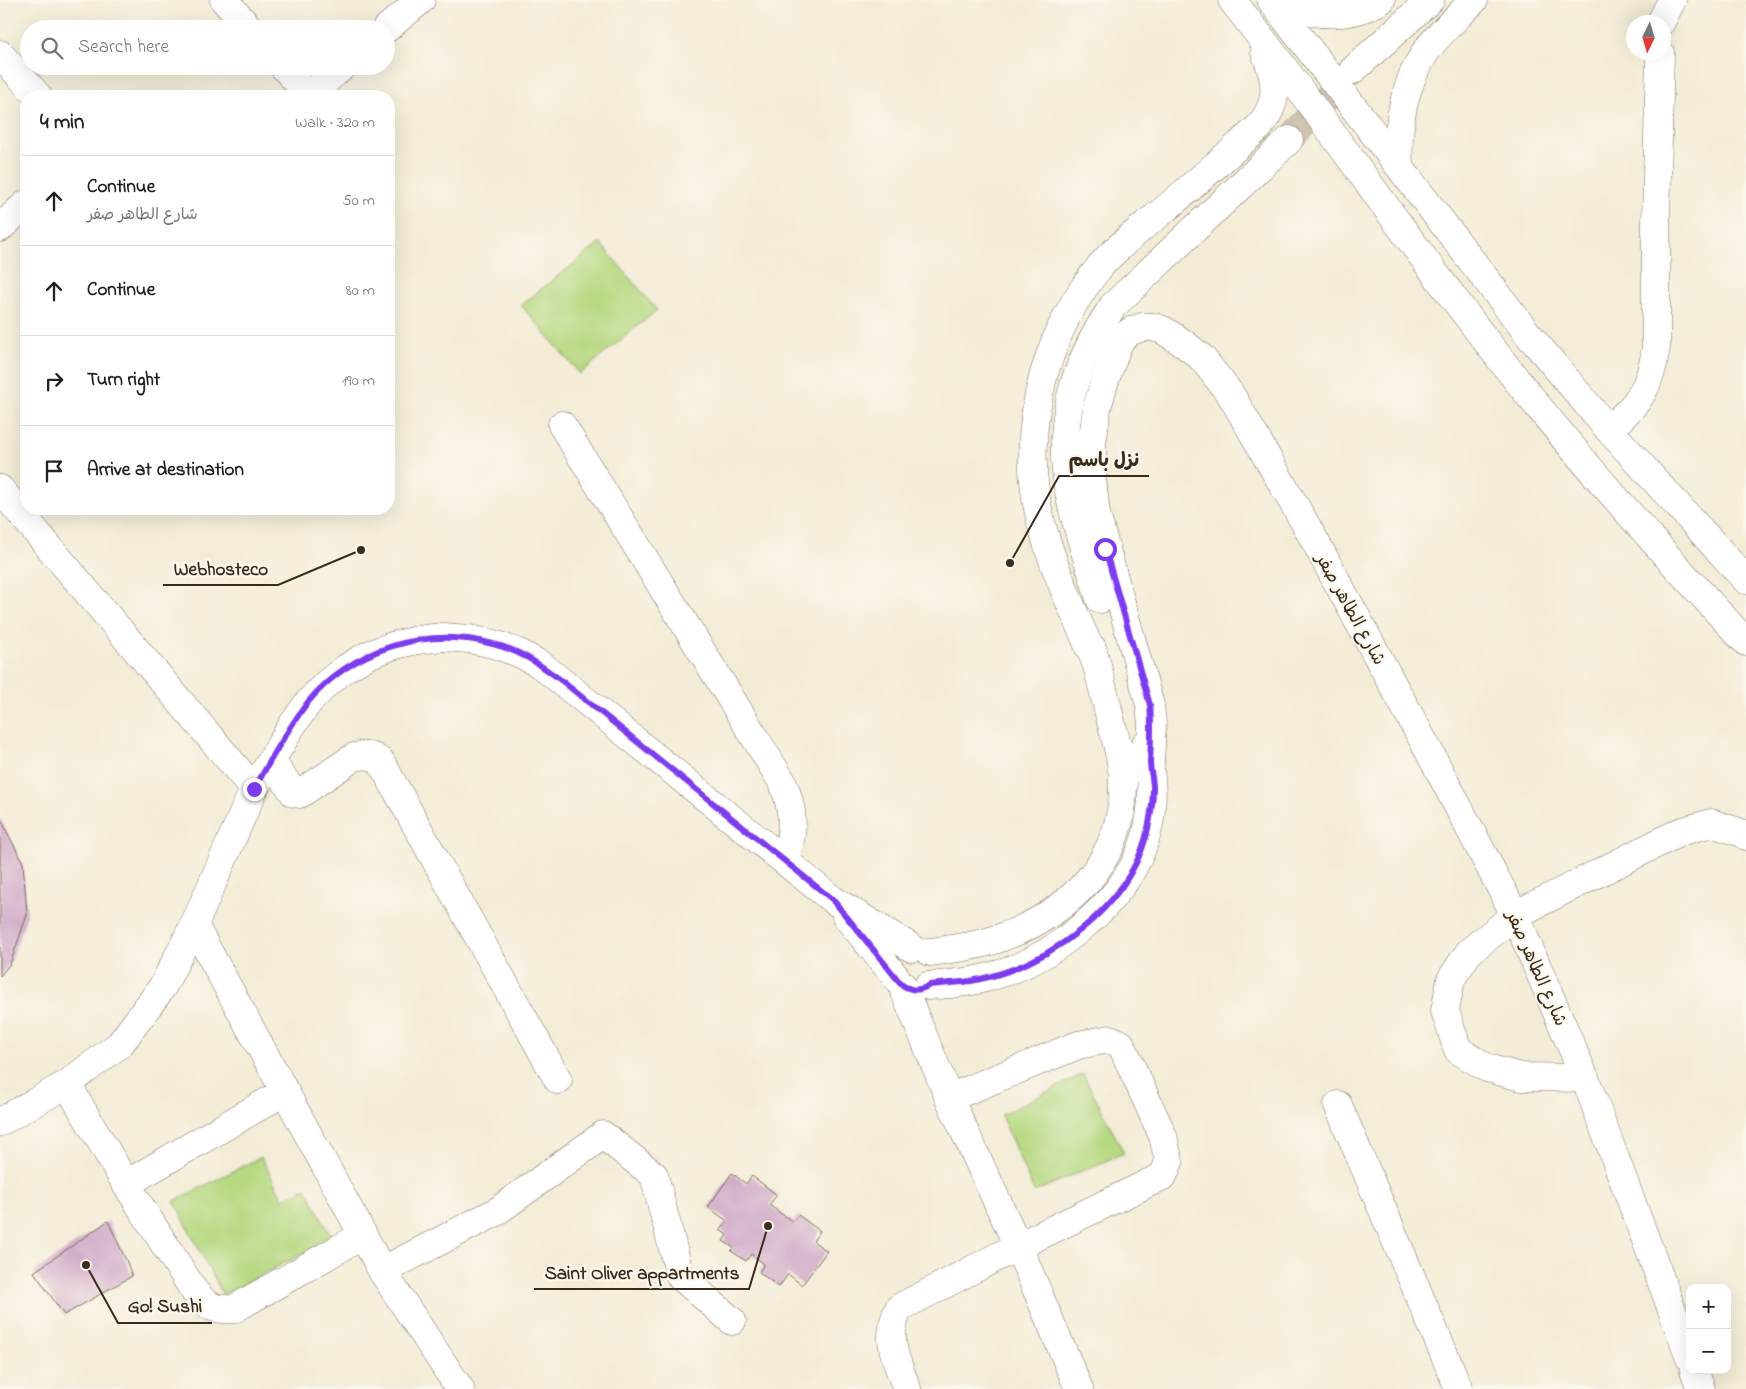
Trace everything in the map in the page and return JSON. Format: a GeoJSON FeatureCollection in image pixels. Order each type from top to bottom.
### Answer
{"type":"FeatureCollection","features":[{"type":"Feature","properties":{"kind":"street"},"geometry":{"type":"LineString","coordinates":[[224,0],[242,20]]}},
{"type":"Feature","properties":{"kind":"street"},"geometry":{"type":"LineString","coordinates":[[395,22],[421,0]]}},
{"type":"Feature","properties":{"kind":"street"},"geometry":{"type":"LineString","coordinates":[[1232,0],[1505,365],[1624,509],[1746,642]]}},
{"type":"Feature","properties":{"kind":"street"},"geometry":{"type":"LineString","coordinates":[[1272,0],[1528,334],[1608,429],[1746,580]]}},
{"type":"Feature","properties":{"kind":"street"},"geometry":{"type":"LineString","coordinates":[[1276,0],[1292,7],[1335,15],[1367,8],[1381,0]]}},
{"type":"Feature","properties":{"kind":"street"},"geometry":{"type":"LineString","coordinates":[[1353,70],[1430,0]]}},
{"type":"Feature","properties":{"kind":"street"},"geometry":{"type":"LineString","coordinates":[[1399,166],[1398,141],[1400,117],[1406,93],[1415,70],[1427,49],[1474,0]]}},
{"type":"Feature","properties":{"kind":"street"},"geometry":{"type":"LineString","coordinates":[[1664,15],[1672,0]]}},
{"type":"Feature","properties":{"kind":"street"},"geometry":{"type":"LineString","coordinates":[[1097,665],[1056,565],[1044,532],[1036,498],[1033,463],[1034,428],[1039,393],[1048,360],[1061,327],[1080,294],[1102,264],[1128,238],[1259,128],[1268,116],[1275,88],[1274,73],[1257,32]]}},
{"type":"Feature","properties":{"kind":"street"},"geometry":{"type":"LineString","coordinates":[[0,54],[33,90]]}},
{"type":"Feature","properties":{"kind":"street"},"geometry":{"type":"LineString","coordinates":[[1608,429],[1635,406],[1644,392],[1654,362],[1656,347],[1656,222],[1660,60]]}},
{"type":"Feature","properties":{"kind":"street"},"geometry":{"type":"LineString","coordinates":[[291,75],[305,90]]}},
{"type":"Feature","properties":{"kind":"street"},"geometry":{"type":"LineString","coordinates":[[315,90],[332,75]]}},
{"type":"Feature","properties":{"kind":"street"},"geometry":{"type":"LineString","coordinates":[[1067,420],[1056,455],[1054,492],[1121,758],[1122,805],[1117,827],[1109,849],[1096,870],[1081,890],[1062,905],[1032,925],[999,939],[965,948],[903,952],[897,959],[894,968],[909,983],[959,983],[988,977],[1017,968],[1044,954],[1069,938],[1110,902],[1125,882],[1137,861],[1146,837],[1151,813],[1153,788],[1150,763],[1070,497],[1066,472],[1065,446],[1072,390],[1082,360],[1096,332],[1113,306],[1289,140]]}},
{"type":"Feature","properties":{"kind":"street"},"geometry":{"type":"LineString","coordinates":[[0,228],[20,210]]}},
{"type":"Feature","properties":{"kind":"street","name":"شارع الطاهر صفر"},"geometry":{"type":"LineString","coordinates":[[1150,763],[1152,724],[1150,705],[1096,514],[1092,479],[1092,444],[1097,408],[1104,383],[1122,338],[1131,331],[1142,327],[1153,327],[1163,330],[1184,342],[1202,358],[1231,395],[1310,532],[1431,755],[1515,915],[1585,1078],[1686,1347]]}},
{"type":"Feature","properties":{"kind":"street"},"geometry":{"type":"LineString","coordinates":[[562,425],[783,783],[789,798],[793,830],[790,846],[784,860]]}},
{"type":"Feature","properties":{"kind":"street"},"geometry":{"type":"LineString","coordinates":[[0,489],[20,513]]}},
{"type":"Feature","properties":{"kind":"street"},"geometry":{"type":"LineString","coordinates":[[22,515],[254,789]]}},
{"type":"Feature","properties":{"kind":"street"},"geometry":{"type":"LineString","coordinates":[[0,1122],[67,1084],[120,1044],[163,986],[194,925],[254,789],[293,724],[308,703],[326,684],[346,668],[368,655],[392,646],[418,640],[443,637],[469,639],[502,647],[519,653],[541,665],[833,900],[909,983],[950,1098],[1018,1246],[1079,1389]]}},
{"type":"Feature","properties":{"kind":"street"},"geometry":{"type":"LineString","coordinates":[[271,761],[294,793],[298,794],[354,757],[374,756],[382,762],[558,1080]]}},
{"type":"Feature","properties":{"kind":"street"},"geometry":{"type":"LineString","coordinates":[[1585,1078],[1521,1077],[1486,1068],[1458,1050],[1445,1011],[1451,979],[1469,952],[1515,915],[1680,832],[1711,823],[1746,836]]}},
{"type":"Feature","properties":{"kind":"street"},"geometry":{"type":"LineString","coordinates":[[833,900],[921,950],[935,960],[937,969],[935,979],[909,983]]}},
{"type":"Feature","properties":{"kind":"street"},"geometry":{"type":"LineString","coordinates":[[194,925],[382,1271],[460,1389]]}},
{"type":"Feature","properties":{"kind":"street"},"geometry":{"type":"LineString","coordinates":[[907,1389],[892,1350],[892,1321],[899,1308],[1018,1246],[1163,1176],[1169,1162],[1163,1136],[1121,1044],[1110,1039],[1078,1045],[950,1098]]}},
{"type":"Feature","properties":{"kind":"street"},"geometry":{"type":"LineString","coordinates":[[67,1084],[126,1184],[195,1292],[206,1304],[218,1310],[234,1309],[363,1235]]}},
{"type":"Feature","properties":{"kind":"street"},"geometry":{"type":"LineString","coordinates":[[126,1184],[284,1092]]}},
{"type":"Feature","properties":{"kind":"street"},"geometry":{"type":"LineString","coordinates":[[1338,1105],[1459,1389]]}},
{"type":"Feature","properties":{"kind":"street"},"geometry":{"type":"LineString","coordinates":[[382,1271],[496,1212],[603,1135],[654,1175],[680,1276],[732,1320]]}},
{"type":"Feature","properties":{"kind":"street"},"geometry":{"type":"LineString","coordinates":[[1695,1374],[1701,1389]]}},
{"type":"Feature","properties":{"kind":"green space"},"geometry":{"type":"Polygon","coordinates":[[[600,243],[657,310],[580,374],[521,305],[600,243]]]}},
{"type":"Feature","properties":{"kind":"green space"},"geometry":{"type":"Polygon","coordinates":[[[1083,1074],[1124,1153],[1034,1192],[1001,1115],[1083,1074]]]}},
{"type":"Feature","properties":{"kind":"green space"},"geometry":{"type":"Polygon","coordinates":[[[261,1157],[283,1199],[306,1188],[332,1238],[223,1295],[174,1201],[261,1157]]]}},
{"type":"Feature","properties":{"kind":"building"},"geometry":{"type":"Polygon","coordinates":[[[0,818],[23,863],[27,915],[10,964],[0,976],[0,818]]]}},
{"type":"Feature","properties":{"kind":"building"},"geometry":{"type":"Polygon","coordinates":[[[732,1173],[746,1184],[752,1176],[777,1195],[769,1205],[793,1222],[798,1215],[820,1231],[813,1241],[827,1251],[802,1285],[788,1274],[779,1287],[759,1272],[764,1264],[751,1254],[746,1261],[731,1251],[734,1248],[723,1241],[727,1235],[720,1230],[727,1221],[708,1207],[732,1173]]]}},
{"type":"Feature","properties":{"kind":"building"},"geometry":{"type":"Polygon","coordinates":[[[108,1221],[132,1276],[64,1315],[34,1272],[108,1221]]]}},
{"type":"Feature","properties":{"kind":"tunnel"},"geometry":{"type":"LineString","coordinates":[[1289,140],[1353,70]]}},
{"type":"Feature","properties":{"kind":"place","name":"Webhosteco"},"geometry":{"type":"Point","coordinates":[361,550]}},
{"type":"Feature","properties":{"kind":"place","name":"نزل باسم"},"geometry":{"type":"Point","coordinates":[1010,563]}},
{"type":"Feature","properties":{"kind":"place","name":"Saint Oliver appartments"},"geometry":{"type":"Point","coordinates":[768,1226]}},
{"type":"Feature","properties":{"kind":"place","name":"Go! Sushi"},"geometry":{"type":"Point","coordinates":[86,1265]}},
{"type":"Feature","properties":{"kind":"route"},"geometry":{"type":"LineString","coordinates":[[254,789],[293,724],[308,703],[326,684],[346,668],[368,655],[392,646],[418,640],[443,637],[469,639],[494,644],[519,653],[541,665],[833,900],[902,985],[910,989],[920,990],[928,986],[959,983],[988,977],[1017,968],[1044,954],[1069,938],[1092,919],[1110,902],[1125,882],[1137,861],[1146,837],[1151,813],[1153,788],[1150,763],[1152,724],[1150,705],[1105,549]]}}]}
